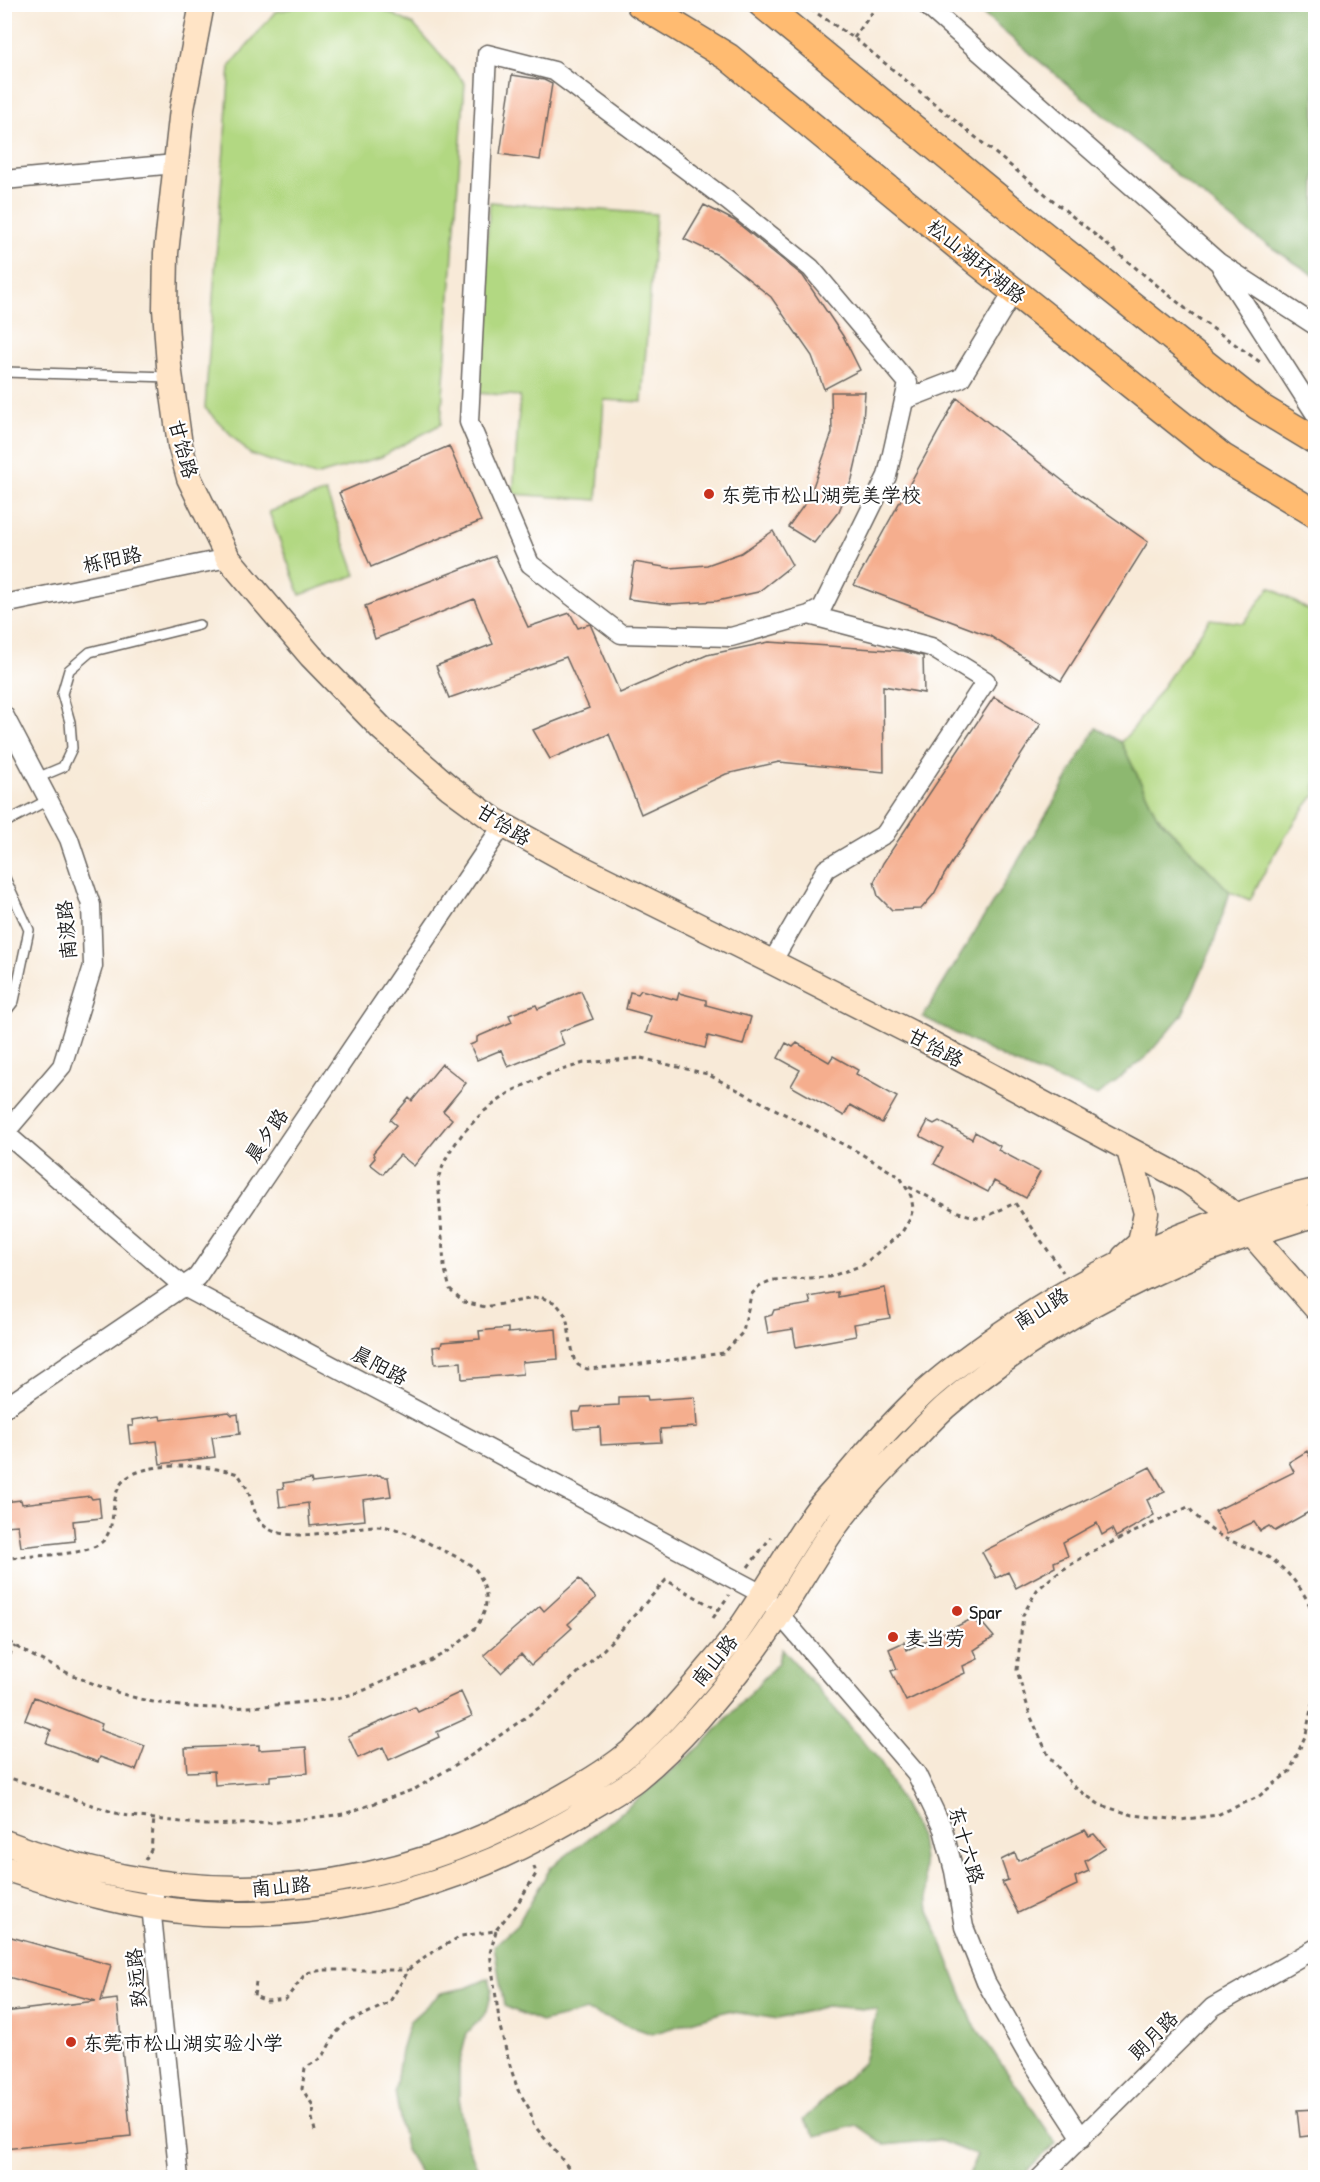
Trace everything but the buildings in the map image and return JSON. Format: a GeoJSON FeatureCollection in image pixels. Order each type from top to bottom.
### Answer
{"type":"FeatureCollection","features":[{"type":"Feature","properties":{"kind":"main road","name":"甘饴路"},"geometry":{"type":"LineString","coordinates":[[202,4],[196,25],[182,109],[166,253],[165,309],[170,377],[180,445],[189,478],[228,558],[311,656],[382,729],[449,787],[503,825],[570,862],[772,962],[1188,1181],[1235,1215],[1254,1234],[1316,1308]]}},
{"type":"Feature","properties":{"kind":"main road","name":"松山湖环湖路"},"geometry":{"type":"LineString","coordinates":[[640,4],[728,57],[1014,291],[1222,457],[1316,514]]}},
{"type":"Feature","properties":{"kind":"main road"},"geometry":{"type":"LineString","coordinates":[[762,4],[1021,217],[1249,398],[1316,441]]}},
{"type":"Feature","properties":{"kind":"main road"},"geometry":{"type":"LineString","coordinates":[[1116,1264],[1140,1243],[1146,1213],[1129,1149]]}},
{"type":"Feature","properties":{"kind":"main road","name":"南山路"},"geometry":{"type":"LineString","coordinates":[[4,1842],[76,1866],[137,1880],[203,1888],[258,1889],[321,1882],[394,1869],[439,1856],[498,1832],[557,1801],[620,1761],[656,1727],[736,1635],[817,1510],[867,1452],[927,1390],[981,1347],[1053,1299],[1116,1264],[1194,1229],[1296,1194],[1316,1191]]}},
{"type":"Feature","properties":{"kind":"main road","name":"南山路"},"geometry":{"type":"LineString","coordinates":[[4,1868],[69,1889],[151,1906],[202,1913],[259,1913],[388,1896],[446,1879],[508,1854],[569,1822],[634,1780],[673,1744],[755,1649],[836,1525],[884,1468],[944,1408],[995,1367],[1066,1320],[1137,1280],[1203,1251],[1316,1216]]}},
{"type":"Feature","properties":{"kind":"street"},"geometry":{"type":"LineString","coordinates":[[925,4],[1218,262],[1316,326]]}},
{"type":"Feature","properties":{"kind":"street"},"geometry":{"type":"LineString","coordinates":[[487,54],[555,71],[728,201],[811,267],[908,383],[904,400],[887,476],[822,608],[809,615],[731,638],[621,634],[530,564],[469,422],[487,54]]}},
{"type":"Feature","properties":{"kind":"street"},"geometry":{"type":"LineString","coordinates":[[4,180],[175,164]]}},
{"type":"Feature","properties":{"kind":"street"},"geometry":{"type":"LineString","coordinates":[[1218,262],[1316,415]]}},
{"type":"Feature","properties":{"kind":"street"},"geometry":{"type":"LineString","coordinates":[[904,400],[961,378],[1014,291]]}},
{"type":"Feature","properties":{"kind":"street","name":"栎阳路"},"geometry":{"type":"LineString","coordinates":[[4,604],[228,558]]}},
{"type":"Feature","properties":{"kind":"street"},"geometry":{"type":"LineString","coordinates":[[772,962],[826,869],[885,834],[986,681],[932,647],[809,615]]}},
{"type":"Feature","properties":{"kind":"street","name":"南波路"},"geometry":{"type":"LineString","coordinates":[[4,715],[69,839],[91,904],[93,966],[62,1066],[5,1134]]}},
{"type":"Feature","properties":{"kind":"street","name":"晨夕路"},"geometry":{"type":"LineString","coordinates":[[4,1408],[197,1277],[503,825]]}},
{"type":"Feature","properties":{"kind":"street","name":"晨阳路"},"geometry":{"type":"LineString","coordinates":[[5,1134],[184,1287],[762,1594]]}},
{"type":"Feature","properties":{"kind":"street","name":"东十六路"},"geometry":{"type":"LineString","coordinates":[[762,1594],[916,1773],[943,1829],[954,1871],[964,1927],[986,1982],[1027,2054],[1082,2138]]}},
{"type":"Feature","properties":{"kind":"street","name":"致远路"},"geometry":{"type":"LineString","coordinates":[[157,1883],[151,1906],[179,2178]]}},
{"type":"Feature","properties":{"kind":"street","name":"朗月路"},"geometry":{"type":"LineString","coordinates":[[1040,2178],[1213,2007],[1316,1948]]}},
{"type":"Feature","properties":{"kind":"lane"},"geometry":{"type":"LineString","coordinates":[[4,372],[170,377]]}},
{"type":"Feature","properties":{"kind":"lane"},"geometry":{"type":"LineString","coordinates":[[37,778],[63,767],[72,748],[70,722],[62,694],[69,670],[90,652],[199,625]]}},
{"type":"Feature","properties":{"kind":"lane"},"geometry":{"type":"LineString","coordinates":[[4,823],[48,800]]}},
{"type":"Feature","properties":{"kind":"lane"},"geometry":{"type":"LineString","coordinates":[[4,876],[29,930],[14,1001],[4,1014]]}},
{"type":"Feature","properties":{"kind":"path"},"geometry":{"type":"LineString","coordinates":[[803,4],[854,38],[1191,313],[1264,366]]}},
{"type":"Feature","properties":{"kind":"path"},"geometry":{"type":"LineString","coordinates":[[854,38],[878,4]]}},
{"type":"Feature","properties":{"kind":"path"},"geometry":{"type":"LineString","coordinates":[[907,1186],[913,1208],[910,1219],[902,1232],[862,1265],[829,1277],[771,1280],[759,1286],[751,1295],[743,1332],[724,1353],[587,1369],[578,1365],[574,1359],[566,1316],[556,1303],[540,1297],[485,1307],[464,1302],[450,1289],[444,1266],[438,1178],[448,1154],[463,1133],[483,1112],[512,1091],[546,1075],[584,1063],[641,1058],[707,1074],[858,1152],[900,1177],[907,1186],[958,1212],[981,1219],[1015,1203],[1074,1287]]}},
{"type":"Feature","properties":{"kind":"path"},"geometry":{"type":"LineString","coordinates":[[4,1559],[84,1550],[102,1542],[109,1528],[121,1484],[134,1473],[152,1468],[209,1466],[238,1474],[247,1489],[260,1522],[273,1531],[305,1534],[376,1526],[388,1528],[419,1539],[461,1559],[477,1570],[488,1600],[484,1614],[467,1637],[432,1662],[350,1695],[257,1707],[214,1709],[158,1703],[124,1695],[54,1666],[4,1639]]}},
{"type":"Feature","properties":{"kind":"path"},"geometry":{"type":"LineString","coordinates":[[1316,1623],[1313,1610],[1296,1583],[1271,1559],[1219,1536],[1188,1507],[1090,1552],[1056,1574],[1037,1590],[1023,1615],[1017,1670],[1030,1715],[1048,1755],[1073,1786],[1100,1805],[1133,1815],[1180,1820],[1217,1815],[1258,1797],[1290,1771],[1306,1734],[1316,1685]]}},
{"type":"Feature","properties":{"kind":"path"},"geometry":{"type":"LineString","coordinates":[[4,1776],[122,1815],[206,1825],[269,1823],[344,1814],[415,1789],[475,1753],[543,1705],[604,1649],[666,1580],[718,1610]]}},
{"type":"Feature","properties":{"kind":"path"},"geometry":{"type":"LineString","coordinates":[[4,1663],[15,1646]]}},
{"type":"Feature","properties":{"kind":"path"},"geometry":{"type":"LineString","coordinates":[[528,1843],[536,1874],[516,1906],[496,1929],[490,1953],[500,2027],[518,2090],[530,2110],[533,2124],[577,2178]]}},
{"type":"Feature","properties":{"kind":"path"},"geometry":{"type":"LineString","coordinates":[[315,2131],[312,2118],[314,2107],[302,2089],[305,2068],[323,2057],[335,2034],[346,2023],[389,2002],[408,1970],[426,1956],[461,1936],[496,1929]]}},
{"type":"Feature","properties":{"kind":"path"},"geometry":{"type":"LineString","coordinates":[[256,1983],[254,1996],[267,2001],[286,1999],[306,1974],[324,1970],[408,1970]]}},
{"type":"Feature","properties":{"kind":"green space"},"geometry":{"type":"Polygon","coordinates":[[[306,5],[375,5],[414,25],[465,83],[441,424],[381,457],[315,476],[250,454],[205,408],[230,66],[275,12],[306,5]]]}},
{"type":"Feature","properties":{"kind":"green space"},"geometry":{"type":"Polygon","coordinates":[[[972,5],[1315,5],[1315,276],[1248,232],[972,5]]]}},
{"type":"Feature","properties":{"kind":"green space"},"geometry":{"type":"Polygon","coordinates":[[[490,202],[656,214],[642,402],[604,400],[597,500],[513,494],[520,396],[475,393],[490,202]]]}},
{"type":"Feature","properties":{"kind":"green space"},"geometry":{"type":"Polygon","coordinates":[[[326,492],[356,575],[300,595],[269,512],[326,492]]]}},
{"type":"Feature","properties":{"kind":"green space"},"geometry":{"type":"Polygon","coordinates":[[[1270,587],[1315,614],[1315,796],[1287,834],[1250,900],[1230,892],[1156,814],[1121,742],[1133,729],[1210,619],[1244,623],[1270,587]]]}},
{"type":"Feature","properties":{"kind":"green space"},"geometry":{"type":"Polygon","coordinates":[[[1096,728],[1121,742],[1157,816],[1230,892],[1212,948],[1182,1015],[1147,1056],[1098,1096],[1012,1062],[923,1017],[1096,728]]]}},
{"type":"Feature","properties":{"kind":"green space"},"geometry":{"type":"Polygon","coordinates":[[[782,1648],[880,1761],[920,1837],[929,1910],[973,2023],[1056,2143],[1021,2177],[968,2177],[977,2155],[938,2140],[885,2145],[856,2125],[816,2136],[803,2120],[864,2062],[877,2010],[826,2006],[778,2019],[727,2011],[652,2034],[587,2011],[541,2022],[504,2006],[494,1946],[517,1925],[551,1867],[605,1826],[702,1745],[777,1664],[782,1648]]]}},
{"type":"Feature","properties":{"kind":"green space"},"geometry":{"type":"Polygon","coordinates":[[[489,1978],[492,1989],[487,2012],[467,2033],[459,2065],[459,2098],[467,2143],[481,2177],[422,2177],[405,2148],[395,2091],[401,2050],[410,2021],[441,1993],[466,1988],[489,1978]]]}},
{"type":"Feature","properties":{"kind":"place","name":"东莞市松山湖莞美学校"},"geometry":{"type":"Point","coordinates":[709,494]}},
{"type":"Feature","properties":{"kind":"place","name":"Spar"},"geometry":{"type":"Point","coordinates":[957,1611]}},
{"type":"Feature","properties":{"kind":"place","name":"麦当劳"},"geometry":{"type":"Point","coordinates":[893,1637]}},
{"type":"Feature","properties":{"kind":"place","name":"东莞市松山湖实验小学"},"geometry":{"type":"Point","coordinates":[71,2042]}}]}
